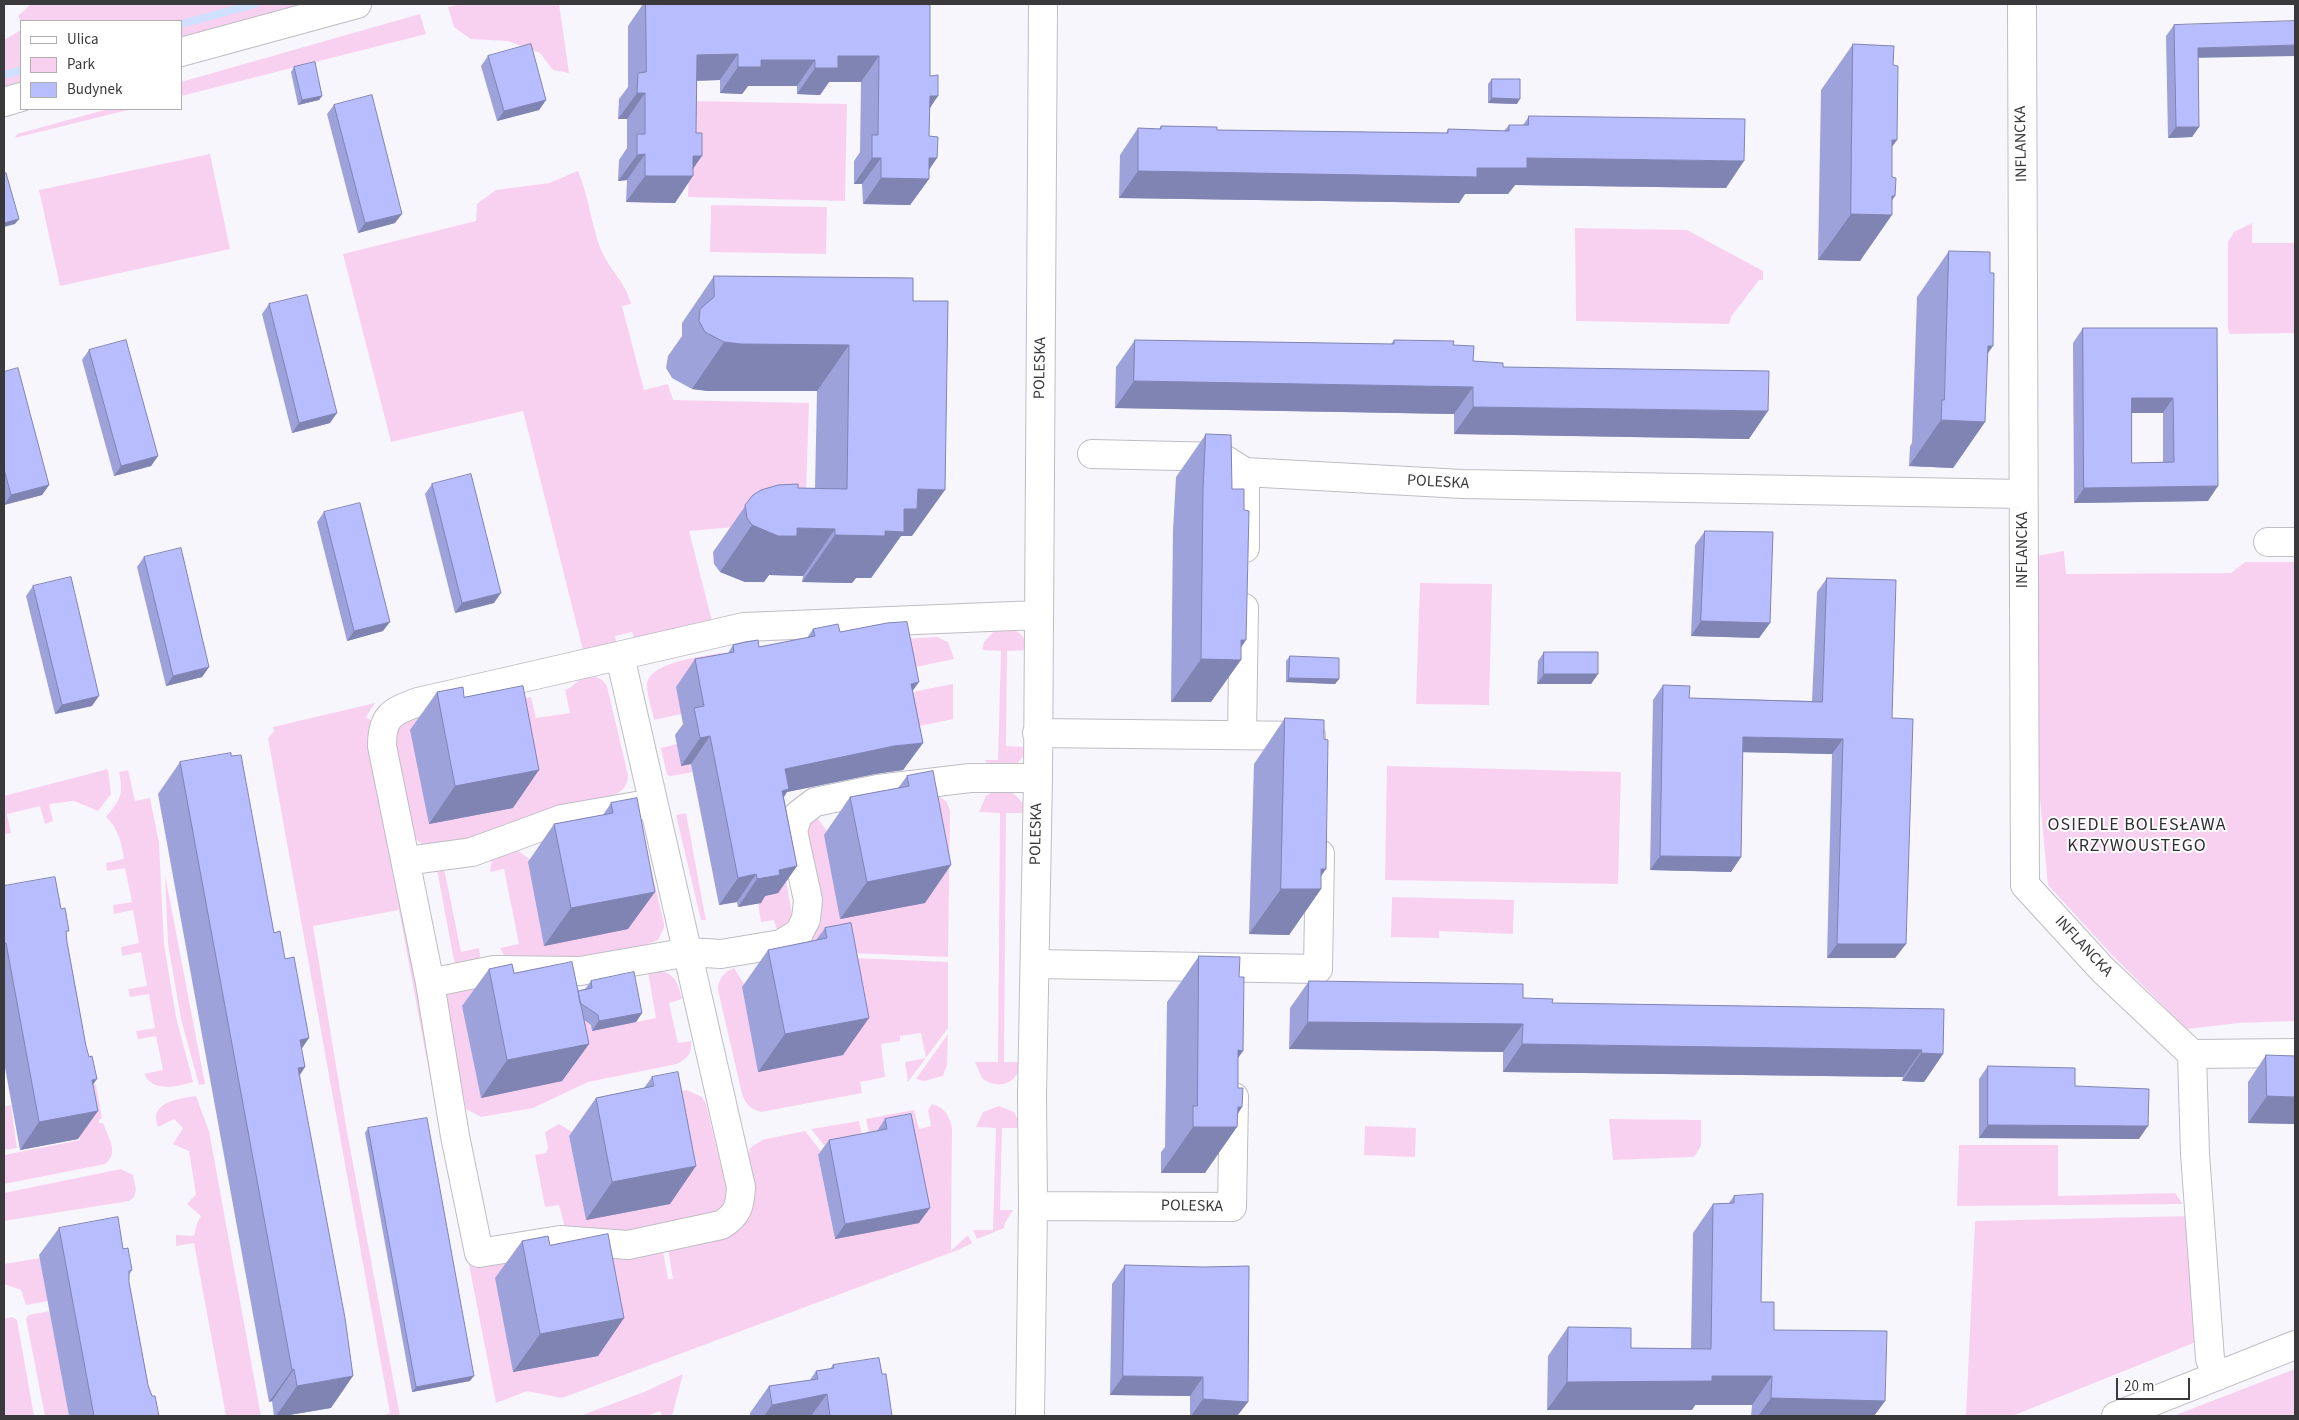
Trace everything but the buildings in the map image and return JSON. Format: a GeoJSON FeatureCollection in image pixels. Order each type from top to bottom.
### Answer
{"type":"FeatureCollection","features":[{"type":"Feature","properties":{"kind":"street"},"geometry":{"type":"LineString","coordinates":[[182,52],[357,4]]}},
{"type":"Feature","properties":{"kind":"street","name":"POLESKA"},"geometry":{"type":"LineString","coordinates":[[1030,1416],[1033,1206],[1032,1095],[1036,964],[1038,778],[1043,4]]}},
{"type":"Feature","properties":{"kind":"street","name":"INFLANCKA"},"geometry":{"type":"LineString","coordinates":[[2022,4],[2025,885],[2103,970],[2192,1054]]}},
{"type":"Feature","properties":{"kind":"street"},"geometry":{"type":"LineString","coordinates":[[4,102],[20,97]]}},
{"type":"Feature","properties":{"kind":"street","name":"POLESKA"},"geometry":{"type":"LineString","coordinates":[[1092,454],[1221,457],[1246,472],[1462,484],[1631,489]]}},
{"type":"Feature","properties":{"kind":"street"},"geometry":{"type":"LineString","coordinates":[[1242,734],[1246,472]]}},
{"type":"Feature","properties":{"kind":"street","name":"INFLANCKA"},"geometry":{"type":"LineString","coordinates":[[1631,489],[2023,494]]}},
{"type":"Feature","properties":{"kind":"street"},"geometry":{"type":"LineString","coordinates":[[2268,542],[2295,542]]}},
{"type":"Feature","properties":{"kind":"street"},"geometry":{"type":"LineString","coordinates":[[620,656],[741,1186],[740,1204],[732,1218],[721,1225],[628,1245],[560,1240],[479,1253],[455,1136],[430,983],[382,746],[382,730],[388,717],[397,710],[418,702],[744,627],[1038,615]]}},
{"type":"Feature","properties":{"kind":"street"},"geometry":{"type":"LineString","coordinates":[[1037,733],[1323,736],[1323,755]]}},
{"type":"Feature","properties":{"kind":"street"},"geometry":{"type":"LineString","coordinates":[[430,983],[494,970],[580,971],[689,952],[728,953],[781,944],[799,933],[806,919],[808,900],[793,831],[798,815],[815,802],[878,789],[962,779],[1038,778]]}},
{"type":"Feature","properties":{"kind":"street"},"geometry":{"type":"LineString","coordinates":[[406,862],[472,852],[562,819],[654,803]]}},
{"type":"Feature","properties":{"kind":"street"},"geometry":{"type":"LineString","coordinates":[[1036,964],[1236,978],[1318,970],[1321,833]]}},
{"type":"Feature","properties":{"kind":"street"},"geometry":{"type":"LineString","coordinates":[[2217,1376],[2210,1359],[2195,1154],[2192,1054],[2295,1053]]}},
{"type":"Feature","properties":{"kind":"street","name":"POLESKA"},"geometry":{"type":"LineString","coordinates":[[1033,1206],[1232,1207],[1234,1068]]}},
{"type":"Feature","properties":{"kind":"street"},"geometry":{"type":"LineString","coordinates":[[2116,1416],[2295,1345]]}},
{"type":"Feature","properties":{"kind":"green space"},"geometry":{"type":"Polygon","coordinates":[[[31,4],[308,4],[182,40],[182,20],[20,20],[18,16],[31,4]]]}},
{"type":"Feature","properties":{"kind":"green space"},"geometry":{"type":"Polygon","coordinates":[[[463,4],[559,4],[569,73],[553,70],[540,53],[508,41],[471,39],[454,27],[448,7],[463,4]]]}},
{"type":"Feature","properties":{"kind":"green space"},"geometry":{"type":"Polygon","coordinates":[[[420,14],[426,34],[182,96],[182,82],[420,14]]]}},
{"type":"Feature","properties":{"kind":"green space"},"geometry":{"type":"Polygon","coordinates":[[[20,31],[20,85],[4,90],[4,40],[20,31]]]}},
{"type":"Feature","properties":{"kind":"green space"},"geometry":{"type":"Polygon","coordinates":[[[691,101],[847,104],[845,201],[688,197],[691,101]]]}},
{"type":"Feature","properties":{"kind":"green space"},"geometry":{"type":"Polygon","coordinates":[[[104,110],[128,110],[15,138],[17,134],[104,110]]]}},
{"type":"Feature","properties":{"kind":"green space"},"geometry":{"type":"Polygon","coordinates":[[[210,154],[230,249],[60,286],[39,190],[210,154]]]}},
{"type":"Feature","properties":{"kind":"green space"},"geometry":{"type":"Polygon","coordinates":[[[578,171],[601,250],[629,296],[631,304],[622,306],[644,390],[668,384],[673,400],[809,403],[805,521],[689,531],[712,621],[635,641],[632,632],[615,636],[617,645],[584,654],[523,411],[391,442],[343,254],[476,221],[477,204],[496,190],[549,183],[578,171]]]}},
{"type":"Feature","properties":{"kind":"green space"},"geometry":{"type":"Polygon","coordinates":[[[711,205],[827,207],[826,254],[710,252],[711,205]]]}},
{"type":"Feature","properties":{"kind":"green space"},"geometry":{"type":"Polygon","coordinates":[[[2252,223],[2252,243],[2295,243],[2295,333],[2230,334],[2228,329],[2228,242],[2234,232],[2252,223]]]}},
{"type":"Feature","properties":{"kind":"green space"},"geometry":{"type":"Polygon","coordinates":[[[1575,228],[1687,230],[1763,271],[1763,280],[1759,280],[1731,317],[1729,324],[1576,321],[1575,228]]]}},
{"type":"Feature","properties":{"kind":"green space"},"geometry":{"type":"Polygon","coordinates":[[[2064,551],[2066,574],[2231,573],[2245,562],[2295,562],[2295,1021],[2238,1023],[2187,1029],[2113,956],[2048,885],[2036,756],[2036,556],[2064,551]]]}},
{"type":"Feature","properties":{"kind":"green space"},"geometry":{"type":"Polygon","coordinates":[[[1420,583],[1492,584],[1489,705],[1416,704],[1420,583]]]}},
{"type":"Feature","properties":{"kind":"green space"},"geometry":{"type":"Polygon","coordinates":[[[996,629],[1013,630],[1021,634],[1028,650],[1007,651],[1006,746],[1027,747],[1015,765],[1003,768],[990,765],[984,760],[998,760],[1001,651],[982,650],[984,642],[996,629]]]}},
{"type":"Feature","properties":{"kind":"green space"},"geometry":{"type":"Polygon","coordinates":[[[937,637],[948,642],[954,659],[892,672],[803,644],[937,637]]]}},
{"type":"Feature","properties":{"kind":"green space"},"geometry":{"type":"Polygon","coordinates":[[[720,653],[724,654],[681,714],[654,720],[647,690],[649,678],[665,666],[720,653]]]}},
{"type":"Feature","properties":{"kind":"green space"},"geometry":{"type":"Polygon","coordinates":[[[591,675],[601,679],[607,686],[628,775],[627,783],[623,789],[609,797],[476,837],[423,845],[413,837],[393,743],[398,729],[407,720],[420,715],[436,714],[452,715],[496,724],[520,699],[531,697],[536,718],[570,713],[565,690],[582,678],[591,675]]]}},
{"type":"Feature","properties":{"kind":"green space"},"geometry":{"type":"Polygon","coordinates":[[[953,684],[953,719],[896,731],[897,695],[953,684]]]}},
{"type":"Feature","properties":{"kind":"green space"},"geometry":{"type":"Polygon","coordinates":[[[375,703],[366,717],[375,723],[473,1264],[522,1254],[582,1272],[582,1256],[663,1251],[668,1279],[673,1279],[668,1249],[711,1241],[725,1236],[737,1229],[747,1219],[753,1206],[754,1190],[748,1159],[750,1148],[762,1140],[805,1131],[823,1154],[818,1155],[835,1239],[871,1144],[866,1119],[914,1110],[919,1129],[931,1126],[928,1110],[932,1104],[940,1107],[946,1113],[952,1128],[951,1251],[968,1235],[972,1243],[958,1250],[562,1398],[527,1391],[496,1403],[436,1096],[429,1072],[399,910],[313,926],[346,1126],[400,1416],[381,1416],[390,1413],[268,738],[274,731],[273,727],[375,703]]]}},
{"type":"Feature","properties":{"kind":"green space"},"geometry":{"type":"Polygon","coordinates":[[[677,744],[681,766],[691,764],[693,772],[667,775],[661,748],[677,744]]]}},
{"type":"Feature","properties":{"kind":"green space"},"geometry":{"type":"Polygon","coordinates":[[[1387,766],[1621,772],[1618,884],[1385,880],[1387,766]]]}},
{"type":"Feature","properties":{"kind":"green space"},"geometry":{"type":"Polygon","coordinates":[[[108,769],[111,794],[98,811],[74,801],[49,804],[53,821],[45,824],[40,806],[7,814],[11,833],[4,834],[4,796],[108,769]]]}},
{"type":"Feature","properties":{"kind":"green space"},"geometry":{"type":"Polygon","coordinates":[[[128,770],[135,801],[150,798],[159,843],[164,944],[176,1017],[193,1082],[179,1086],[166,1087],[153,1084],[144,1074],[163,1070],[156,1036],[138,1039],[136,1031],[155,1028],[149,994],[130,997],[128,989],[147,986],[141,952],[122,956],[121,947],[139,943],[133,910],[114,914],[113,905],[132,902],[125,868],[107,871],[106,863],[124,859],[119,836],[114,826],[106,817],[120,797],[119,772],[128,770]]]}},
{"type":"Feature","properties":{"kind":"green space"},"geometry":{"type":"Polygon","coordinates":[[[993,791],[1011,791],[1024,804],[1026,813],[1006,813],[1004,1062],[1022,1062],[1016,1076],[1012,1080],[1001,1084],[988,1082],[982,1078],[975,1062],[998,1062],[1000,813],[979,812],[986,796],[993,791]]]}},
{"type":"Feature","properties":{"kind":"green space"},"geometry":{"type":"Polygon","coordinates":[[[937,795],[947,802],[950,811],[948,957],[799,951],[814,934],[819,922],[806,836],[810,821],[816,816],[829,834],[937,795]]]}},
{"type":"Feature","properties":{"kind":"green space"},"geometry":{"type":"Polygon","coordinates":[[[686,813],[706,920],[701,920],[676,815],[686,813]]]}},
{"type":"Feature","properties":{"kind":"green space"},"geometry":{"type":"Polygon","coordinates":[[[643,836],[664,923],[664,928],[658,940],[611,958],[506,959],[500,948],[519,944],[504,869],[490,872],[492,859],[517,850],[532,861],[643,836]]]}},
{"type":"Feature","properties":{"kind":"green space"},"geometry":{"type":"Polygon","coordinates":[[[779,841],[792,914],[788,925],[777,931],[774,920],[761,922],[758,903],[761,902],[779,841]]]}},
{"type":"Feature","properties":{"kind":"green space"},"geometry":{"type":"Polygon","coordinates":[[[443,863],[461,952],[479,948],[481,962],[456,971],[437,870],[443,863]]]}},
{"type":"Feature","properties":{"kind":"green space"},"geometry":{"type":"Polygon","coordinates":[[[165,875],[205,1084],[199,1085],[181,1019],[168,944],[165,875]]]}},
{"type":"Feature","properties":{"kind":"green space"},"geometry":{"type":"Polygon","coordinates":[[[1392,897],[1514,900],[1513,934],[1439,931],[1439,938],[1391,937],[1392,897]]]}},
{"type":"Feature","properties":{"kind":"green space"},"geometry":{"type":"Polygon","coordinates":[[[807,956],[948,962],[948,1028],[926,1058],[921,1033],[900,1036],[900,1041],[881,1044],[885,1077],[860,1082],[862,1093],[761,1112],[749,1106],[742,1094],[718,990],[719,982],[727,972],[734,968],[746,987],[742,988],[759,1072],[807,956]]]}},
{"type":"Feature","properties":{"kind":"green space"},"geometry":{"type":"Polygon","coordinates":[[[662,971],[674,978],[681,994],[682,999],[669,1003],[678,1043],[691,1041],[689,1055],[684,1060],[677,1064],[588,1082],[533,1108],[481,1117],[466,1109],[443,995],[489,986],[577,1008],[590,1021],[592,1031],[656,1018],[648,972],[662,971]]]}},
{"type":"Feature","properties":{"kind":"green space"},"geometry":{"type":"Polygon","coordinates":[[[948,1034],[947,1065],[943,1076],[924,1081],[916,1079],[948,1034]]]}},
{"type":"Feature","properties":{"kind":"green space"},"geometry":{"type":"Polygon","coordinates":[[[926,1058],[908,1082],[905,1062],[926,1058]]]}},
{"type":"Feature","properties":{"kind":"green space"},"geometry":{"type":"Polygon","coordinates":[[[90,1082],[96,1085],[102,1119],[99,1119],[99,1123],[103,1123],[112,1145],[112,1155],[109,1160],[105,1164],[4,1184],[4,1155],[80,1140],[75,1109],[90,1082]]]}},
{"type":"Feature","properties":{"kind":"green space"},"geometry":{"type":"Polygon","coordinates":[[[687,1090],[702,1097],[706,1104],[727,1192],[725,1202],[721,1207],[713,1213],[625,1231],[565,1228],[559,1205],[545,1207],[535,1155],[546,1153],[548,1148],[545,1132],[559,1124],[576,1134],[569,1136],[586,1220],[680,1091],[687,1090]]]}},
{"type":"Feature","properties":{"kind":"green space"},"geometry":{"type":"Polygon","coordinates":[[[196,1096],[209,1131],[261,1416],[226,1416],[194,1243],[176,1246],[176,1235],[194,1236],[201,1216],[187,1204],[196,1194],[189,1151],[173,1144],[183,1128],[174,1119],[158,1127],[156,1119],[157,1112],[167,1103],[196,1096]]]}},
{"type":"Feature","properties":{"kind":"green space"},"geometry":{"type":"Polygon","coordinates":[[[11,1105],[17,1148],[4,1150],[4,1107],[11,1105]]]}},
{"type":"Feature","properties":{"kind":"green space"},"geometry":{"type":"Polygon","coordinates":[[[999,1106],[1014,1112],[1022,1128],[1002,1128],[1000,1210],[1013,1210],[1004,1228],[977,1239],[973,1230],[993,1230],[996,1128],[976,1127],[983,1112],[999,1106]]]}},
{"type":"Feature","properties":{"kind":"green space"},"geometry":{"type":"Polygon","coordinates":[[[1609,1119],[1701,1120],[1701,1146],[1694,1157],[1613,1160],[1609,1119]]]}},
{"type":"Feature","properties":{"kind":"green space"},"geometry":{"type":"Polygon","coordinates":[[[859,1121],[863,1141],[826,1148],[811,1129],[859,1121]]]}},
{"type":"Feature","properties":{"kind":"green space"},"geometry":{"type":"Polygon","coordinates":[[[1365,1126],[1416,1128],[1415,1157],[1364,1155],[1365,1126]]]}},
{"type":"Feature","properties":{"kind":"green space"},"geometry":{"type":"Polygon","coordinates":[[[1959,1145],[2058,1145],[2058,1196],[2175,1193],[2183,1204],[1957,1206],[1959,1145]]]}},
{"type":"Feature","properties":{"kind":"green space"},"geometry":{"type":"Polygon","coordinates":[[[121,1169],[133,1175],[136,1190],[134,1197],[129,1201],[4,1221],[4,1193],[121,1169]]]}},
{"type":"Feature","properties":{"kind":"green space"},"geometry":{"type":"Polygon","coordinates":[[[2188,1216],[2196,1342],[2012,1416],[1966,1416],[1975,1221],[2188,1216]]]}},
{"type":"Feature","properties":{"kind":"green space"},"geometry":{"type":"Polygon","coordinates":[[[40,1258],[48,1301],[26,1305],[21,1290],[4,1284],[4,1264],[40,1258]]]}},
{"type":"Feature","properties":{"kind":"green space"},"geometry":{"type":"Polygon","coordinates":[[[50,1311],[69,1416],[45,1416],[26,1319],[28,1315],[50,1311]]]}},
{"type":"Feature","properties":{"kind":"green space"},"geometry":{"type":"Polygon","coordinates":[[[12,1317],[17,1320],[34,1416],[4,1416],[4,1319],[12,1317]]]}},
{"type":"Feature","properties":{"kind":"green space"},"geometry":{"type":"Polygon","coordinates":[[[2295,1369],[2295,1416],[2173,1416],[2295,1369]]]}},
{"type":"Feature","properties":{"kind":"green space"},"geometry":{"type":"Polygon","coordinates":[[[683,1374],[672,1416],[662,1416],[660,1411],[647,1416],[580,1416],[644,1392],[683,1374]]]}},
{"type":"Feature","properties":{"kind":"waterway"},"geometry":{"type":"LineString","coordinates":[[182,24],[255,4]]}},
{"type":"Feature","properties":{"kind":"waterway"},"geometry":{"type":"LineString","coordinates":[[4,75],[20,70]]}},
{"type":"Feature","properties":{"kind":"district","name":"OSIEDLE BOLESŁAWA KRZYWOUSTEGO"},"geometry":{"type":"Point","coordinates":[2137,836]}}]}
